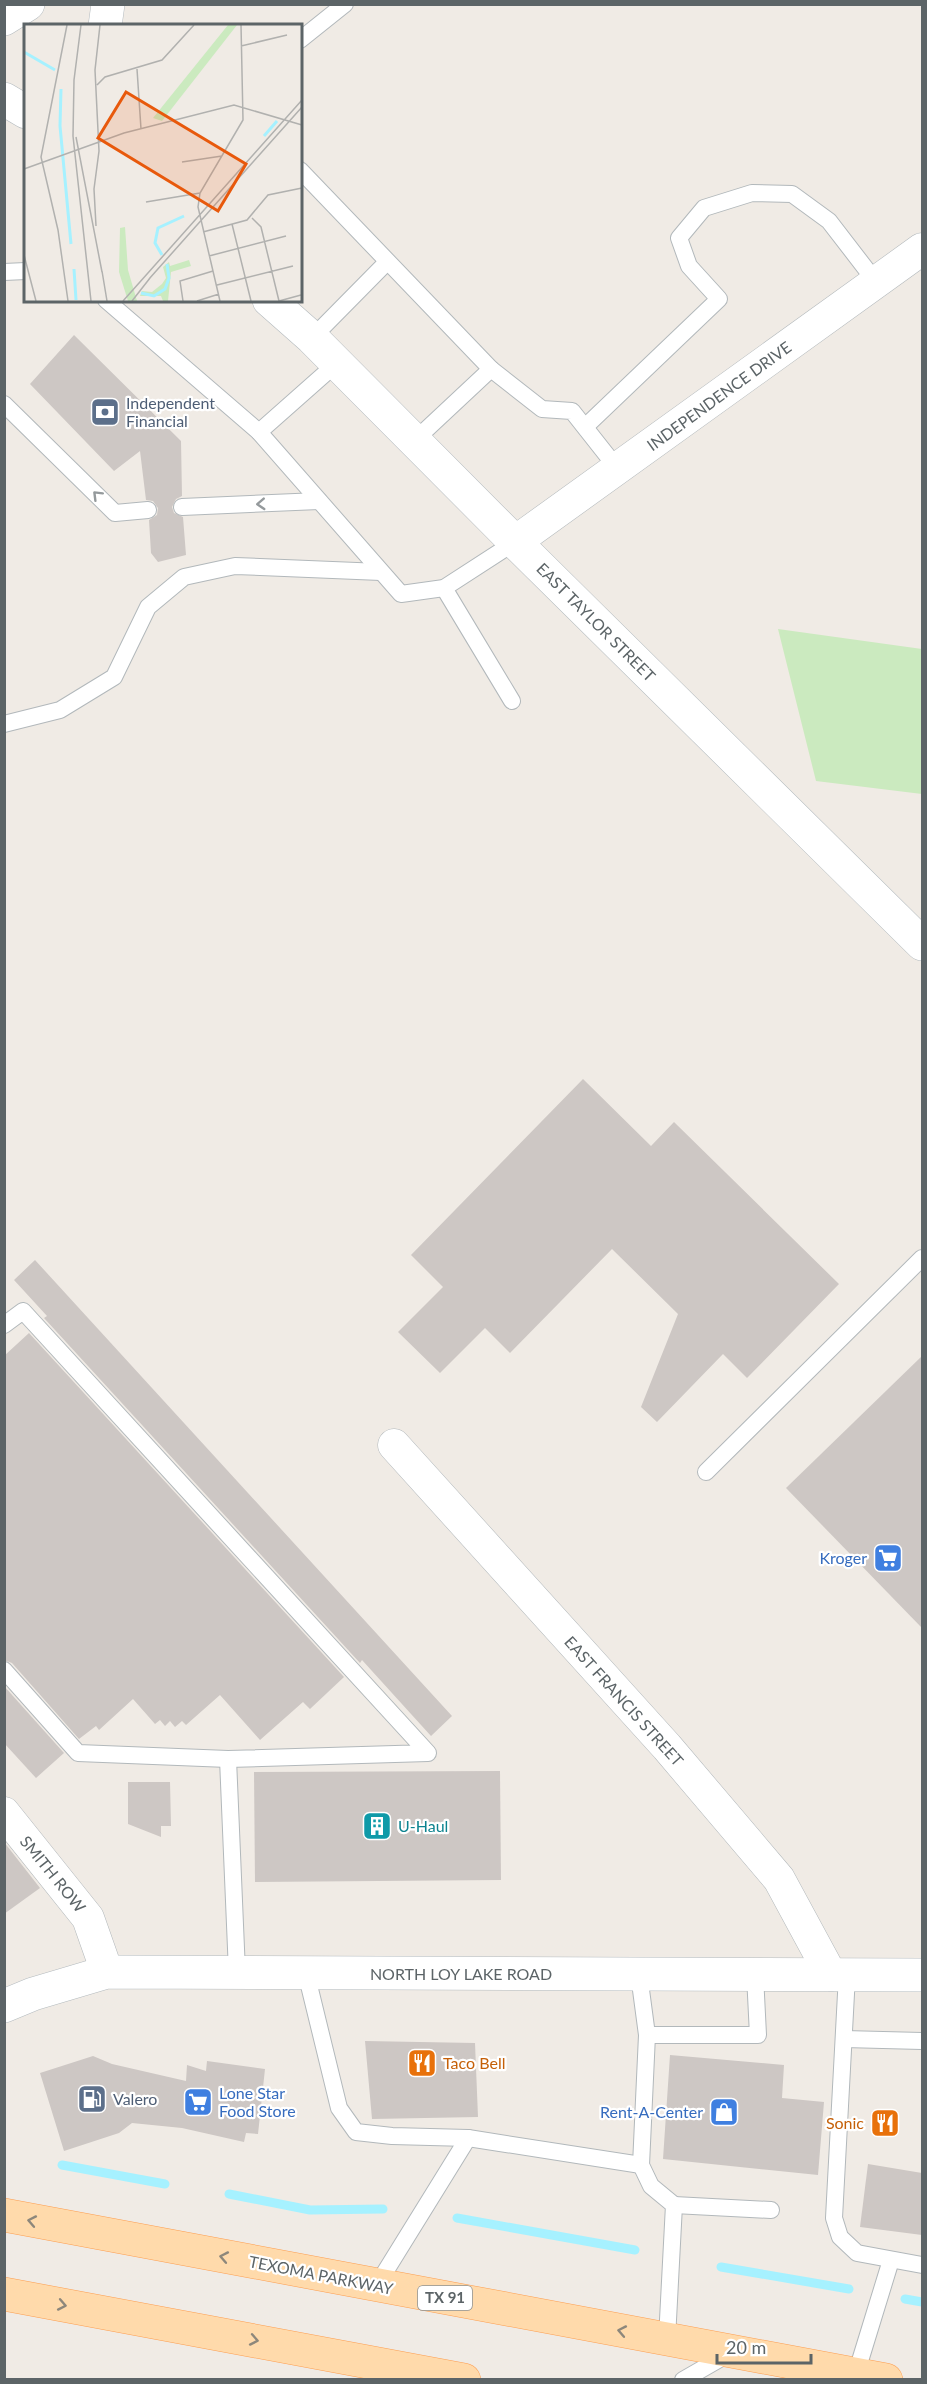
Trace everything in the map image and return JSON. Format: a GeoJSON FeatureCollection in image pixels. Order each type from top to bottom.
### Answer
{"type":"FeatureCollection","features":[{"type":"Feature","properties":{"kind":"main road"},"geometry":{"type":"LineString","coordinates":[[4,19],[28,4]]}},
{"type":"Feature","properties":{"kind":"main road"},"geometry":{"type":"LineString","coordinates":[[105,24],[108,4]]}},
{"type":"Feature","properties":{"kind":"main road"},"geometry":{"type":"LineString","coordinates":[[4,99],[24,111]]}},
{"type":"Feature","properties":{"kind":"main road","name":"EAST TAYLOR STREET"},"geometry":{"type":"LineString","coordinates":[[271,302],[312,338],[922,944]]}},
{"type":"Feature","properties":{"kind":"main road","name":"NORTH LOY LAKE ROAD"},"geometry":{"type":"LineString","coordinates":[[4,2006],[33,1994],[107,1972],[922,1976]]}},
{"type":"Feature","properties":{"kind":"main road","name":"TEXOMA PARKWAY"},"geometry":{"type":"LineString","coordinates":[[4,2215],[871,2377]]}},
{"type":"Feature","properties":{"kind":"main road"},"geometry":{"type":"LineString","coordinates":[[4,2294],[464,2379]]}},
{"type":"Feature","properties":{"kind":"street","name":"INDEPENDENCE DRIVE"},"geometry":{"type":"LineString","coordinates":[[515,542],[922,249]]}},
{"type":"Feature","properties":{"kind":"street","name":"EAST FRANCIS STREET"},"geometry":{"type":"LineString","coordinates":[[394,1445],[659,1738],[779,1880],[839,1975]]}},
{"type":"Feature","properties":{"kind":"street","name":"SMITH ROW"},"geometry":{"type":"LineString","coordinates":[[4,1813],[88,1918],[107,1972]]}},
{"type":"Feature","properties":{"kind":"lane"},"geometry":{"type":"LineString","coordinates":[[302,38],[345,4]]}},
{"type":"Feature","properties":{"kind":"lane"},"geometry":{"type":"LineString","coordinates":[[302,172],[491,369],[542,409],[572,411],[617,468]]}},
{"type":"Feature","properties":{"kind":"lane"},"geometry":{"type":"LineString","coordinates":[[586,426],[719,299],[689,266],[679,238],[704,208],[752,193],[792,194],[829,220],[876,282]]}},
{"type":"Feature","properties":{"kind":"lane"},"geometry":{"type":"LineString","coordinates":[[312,338],[387,262]]}},
{"type":"Feature","properties":{"kind":"lane"},"geometry":{"type":"LineString","coordinates":[[4,272],[24,271]]}},
{"type":"Feature","properties":{"kind":"lane"},"geometry":{"type":"LineString","coordinates":[[108,302],[259,432],[400,594],[444,588],[515,542]]}},
{"type":"Feature","properties":{"kind":"lane"},"geometry":{"type":"LineString","coordinates":[[259,432],[337,363]]}},
{"type":"Feature","properties":{"kind":"lane"},"geometry":{"type":"LineString","coordinates":[[414,441],[491,369]]}},
{"type":"Feature","properties":{"kind":"lane"},"geometry":{"type":"LineString","coordinates":[[4,404],[115,513],[148,510]]}},
{"type":"Feature","properties":{"kind":"lane"},"geometry":{"type":"LineString","coordinates":[[182,507],[319,501]]}},
{"type":"Feature","properties":{"kind":"lane"},"geometry":{"type":"LineString","coordinates":[[4,723],[60,710],[114,677],[148,607],[184,577],[235,566],[381,572]]}},
{"type":"Feature","properties":{"kind":"lane"},"geometry":{"type":"LineString","coordinates":[[444,588],[512,701]]}},
{"type":"Feature","properties":{"kind":"lane"},"geometry":{"type":"LineString","coordinates":[[706,1472],[922,1258]]}},
{"type":"Feature","properties":{"kind":"lane"},"geometry":{"type":"LineString","coordinates":[[4,1325],[22,1311],[428,1753],[228,1759],[78,1753],[4,1670]]}},
{"type":"Feature","properties":{"kind":"lane"},"geometry":{"type":"LineString","coordinates":[[228,1759],[237,1972]]}},
{"type":"Feature","properties":{"kind":"lane"},"geometry":{"type":"LineString","coordinates":[[306,1973],[339,2108],[356,2132],[392,2136],[468,2138],[641,2165]]}},
{"type":"Feature","properties":{"kind":"lane"},"geometry":{"type":"LineString","coordinates":[[639,1975],[647,2035],[641,2165],[651,2186],[674,2205],[771,2210]]}},
{"type":"Feature","properties":{"kind":"lane"},"geometry":{"type":"LineString","coordinates":[[647,2035],[758,2035],[755,1975]]}},
{"type":"Feature","properties":{"kind":"lane"},"geometry":{"type":"LineString","coordinates":[[839,1975],[843,2039],[834,2218],[840,2237],[857,2253],[922,2265]]}},
{"type":"Feature","properties":{"kind":"lane"},"geometry":{"type":"LineString","coordinates":[[843,2039],[922,2041]]}},
{"type":"Feature","properties":{"kind":"lane"},"geometry":{"type":"LineString","coordinates":[[377,2285],[468,2138]]}},
{"type":"Feature","properties":{"kind":"lane"},"geometry":{"type":"LineString","coordinates":[[667,2339],[674,2205]]}},
{"type":"Feature","properties":{"kind":"lane"},"geometry":{"type":"LineString","coordinates":[[871,2377],[891,2260]]}},
{"type":"Feature","properties":{"kind":"lane"},"geometry":{"type":"LineString","coordinates":[[683,2379],[733,2351]]}},
{"type":"Feature","properties":{"kind":"green space"},"geometry":{"type":"Polygon","coordinates":[[[778,629],[922,649],[922,794],[816,781],[778,629]]]}},
{"type":"Feature","properties":{"kind":"building","name":"Independent Financial"},"geometry":{"type":"Polygon","coordinates":[[[74,335],[181,441],[182,496],[176,499],[172,507],[174,513],[183,517],[186,555],[158,562],[151,553],[149,520],[157,515],[158,508],[153,501],[146,500],[140,451],[114,471],[30,384],[74,335]]]}},
{"type":"Feature","properties":{"kind":"building"},"geometry":{"type":"Polygon","coordinates":[[[583,1079],[651,1146],[674,1122],[839,1284],[747,1378],[723,1354],[657,1422],[641,1407],[678,1314],[612,1249],[510,1353],[485,1328],[440,1373],[398,1332],[443,1287],[411,1255],[583,1079]]]}},
{"type":"Feature","properties":{"kind":"building"},"geometry":{"type":"Polygon","coordinates":[[[35,1260],[452,1716],[431,1736],[362,1660],[360,1663],[44,1318],[47,1316],[14,1280],[35,1260]]]}},
{"type":"Feature","properties":{"kind":"building"},"geometry":{"type":"Polygon","coordinates":[[[29,1333],[344,1677],[310,1709],[303,1702],[260,1740],[220,1695],[186,1725],[182,1721],[175,1727],[170,1721],[165,1726],[160,1720],[155,1724],[133,1699],[99,1730],[96,1726],[79,1739],[12,1663],[4,1660],[4,1356],[29,1333]]]}},
{"type":"Feature","properties":{"kind":"building","name":"Kroger"},"geometry":{"type":"Polygon","coordinates":[[[922,1356],[922,1628],[786,1488],[922,1356]]]}},
{"type":"Feature","properties":{"kind":"building"},"geometry":{"type":"Polygon","coordinates":[[[4,1686],[64,1753],[36,1778],[4,1743],[4,1686]]]}},
{"type":"Feature","properties":{"kind":"building","name":"U-Haul"},"geometry":{"type":"Polygon","coordinates":[[[500,1771],[501,1880],[255,1882],[254,1772],[500,1771]]]}},
{"type":"Feature","properties":{"kind":"building"},"geometry":{"type":"Polygon","coordinates":[[[128,1782],[170,1782],[171,1826],[161,1826],[161,1837],[128,1824],[128,1782]]]}},
{"type":"Feature","properties":{"kind":"building"},"geometry":{"type":"Polygon","coordinates":[[[4,1842],[40,1888],[4,1914],[4,1842]]]}},
{"type":"Feature","properties":{"kind":"building","name":"Taco Bell"},"geometry":{"type":"Polygon","coordinates":[[[365,2041],[475,2043],[478,2117],[372,2119],[365,2041]]]}},
{"type":"Feature","properties":{"kind":"building","name":"Rent-A-Center"},"geometry":{"type":"Polygon","coordinates":[[[670,2055],[784,2065],[782,2098],[824,2102],[818,2175],[663,2159],[670,2055]]]}},
{"type":"Feature","properties":{"kind":"building"},"geometry":{"type":"Polygon","coordinates":[[[93,2056],[112,2064],[186,2081],[187,2065],[206,2071],[207,2061],[265,2069],[258,2134],[246,2133],[244,2142],[182,2128],[132,2123],[119,2133],[64,2151],[40,2073],[93,2056]]]}},
{"type":"Feature","properties":{"kind":"building"},"geometry":{"type":"Polygon","coordinates":[[[868,2164],[922,2173],[922,2235],[860,2227],[868,2164]]]}},
{"type":"Feature","properties":{"kind":"waterway"},"geometry":{"type":"LineString","coordinates":[[62,2165],[165,2184]]}},
{"type":"Feature","properties":{"kind":"waterway"},"geometry":{"type":"LineString","coordinates":[[229,2194],[310,2210],[383,2209]]}},
{"type":"Feature","properties":{"kind":"waterway"},"geometry":{"type":"LineString","coordinates":[[457,2218],[635,2250]]}},
{"type":"Feature","properties":{"kind":"waterway"},"geometry":{"type":"LineString","coordinates":[[721,2267],[849,2289]]}},
{"type":"Feature","properties":{"kind":"waterway"},"geometry":{"type":"LineString","coordinates":[[905,2299],[922,2302]]}},
{"type":"Feature","properties":{"kind":"place","name":"Independent Financial"},"geometry":{"type":"Point","coordinates":[105,412]}},
{"type":"Feature","properties":{"kind":"place","name":"Kroger"},"geometry":{"type":"Point","coordinates":[888,1558]}},
{"type":"Feature","properties":{"kind":"place","name":"U-Haul"},"geometry":{"type":"Point","coordinates":[377,1826]}},
{"type":"Feature","properties":{"kind":"place","name":"Taco Bell"},"geometry":{"type":"Point","coordinates":[422,2063]}},
{"type":"Feature","properties":{"kind":"place","name":"Valero"},"geometry":{"type":"Point","coordinates":[92,2099]}},
{"type":"Feature","properties":{"kind":"place","name":"Lone Star Food Store"},"geometry":{"type":"Point","coordinates":[198,2102]}},
{"type":"Feature","properties":{"kind":"place","name":"Rent-A-Center"},"geometry":{"type":"Point","coordinates":[724,2112]}},
{"type":"Feature","properties":{"kind":"place","name":"Sonic"},"geometry":{"type":"Point","coordinates":[885,2123]}}]}
